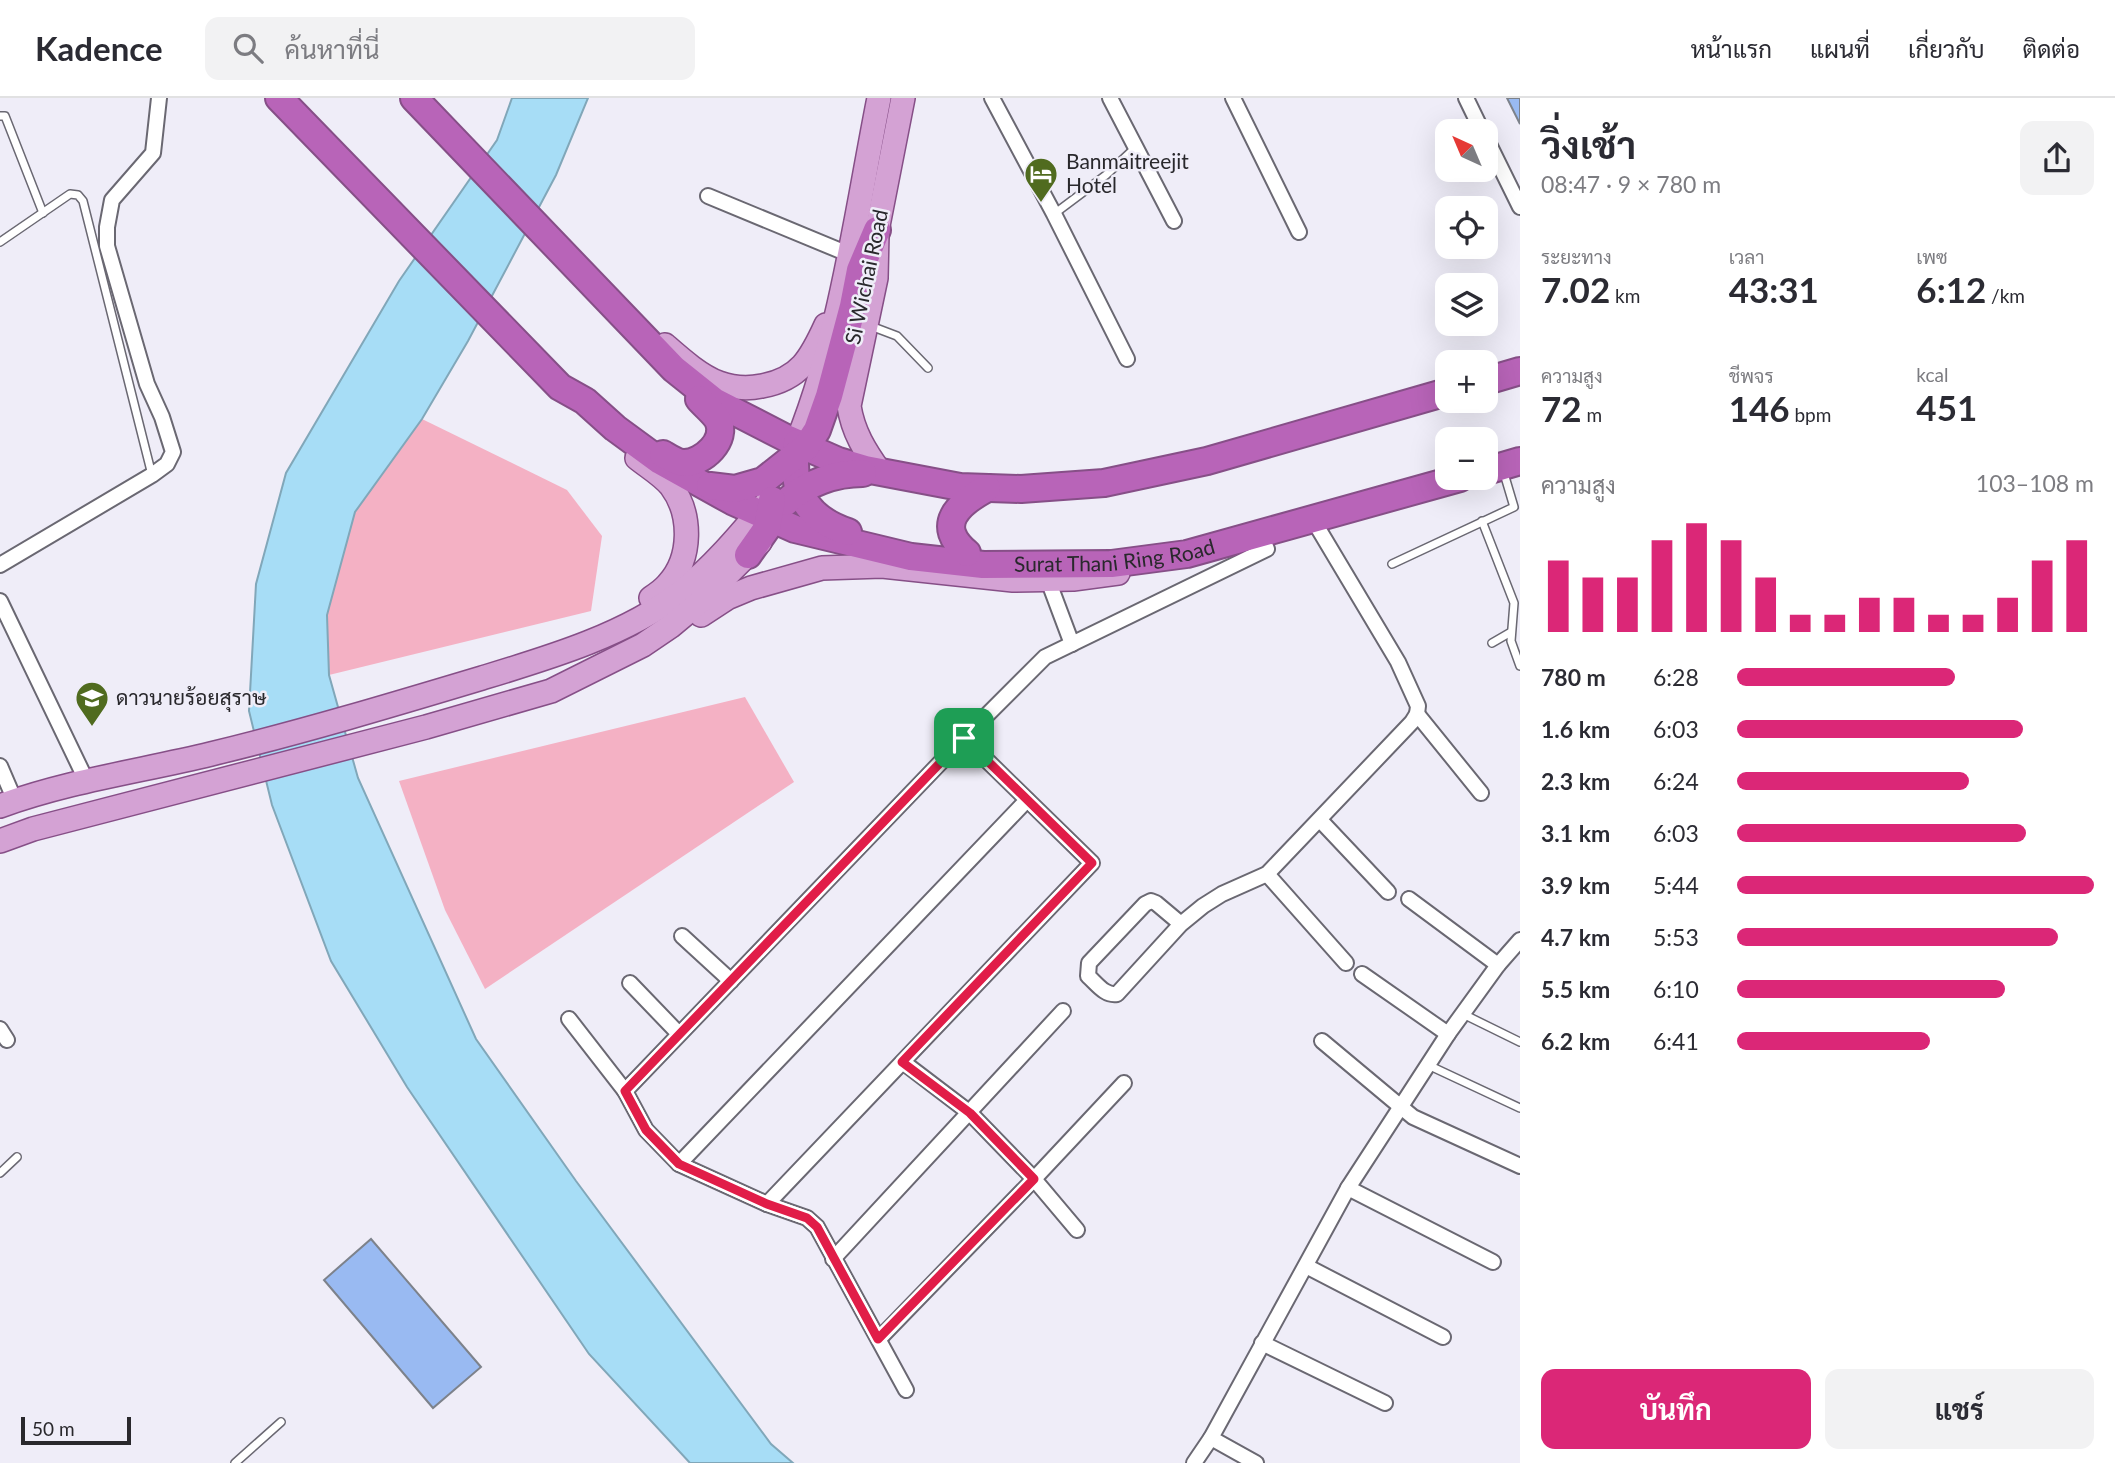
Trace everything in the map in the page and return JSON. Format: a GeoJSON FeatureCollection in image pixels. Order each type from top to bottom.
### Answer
{"type":"FeatureCollection","features":[{"type":"Feature","properties":{"kind":"highway"},"geometry":{"type":"LineString","coordinates":[[279,98],[560,387],[585,401],[607,422],[660,461],[700,484],[735,489],[763,481],[784,481],[794,474],[805,504],[821,520],[844,531],[906,548],[999,556],[1087,556],[1204,549]]}},
{"type":"Feature","properties":{"kind":"highway"},"geometry":{"type":"LineString","coordinates":[[414,98],[674,369],[713,401],[784,481],[799,491]]}},
{"type":"Feature","properties":{"kind":"highway"},"geometry":{"type":"LineString","coordinates":[[748,555],[767,527],[784,481],[817,430],[850,320],[866,227]]}},
{"type":"Feature","properties":{"kind":"highway"},"geometry":{"type":"LineString","coordinates":[[613,305],[632,341],[660,369],[697,398],[761,438],[784,481]]}},
{"type":"Feature","properties":{"kind":"highway"},"geometry":{"type":"LineString","coordinates":[[1498,377],[1520,371]]}},
{"type":"Feature","properties":{"kind":"highway"},"geometry":{"type":"LineString","coordinates":[[700,484],[784,481],[838,461],[960,487],[1061,488],[1117,480],[1208,461],[1435,395]]}},
{"type":"Feature","properties":{"kind":"highway"},"geometry":{"type":"LineString","coordinates":[[607,422],[630,431],[670,458],[684,463],[701,458],[718,440],[720,427],[717,419],[697,398]]}},
{"type":"Feature","properties":{"kind":"highway"},"geometry":{"type":"LineString","coordinates":[[799,491],[829,478],[880,472]]}},
{"type":"Feature","properties":{"kind":"highway","name":"Surat Thani Ring Road"},"geometry":{"type":"LineString","coordinates":[[784,481],[795,529],[911,557],[984,565],[1111,564],[1187,554],[1435,485]]}},
{"type":"Feature","properties":{"kind":"highway"},"geometry":{"type":"LineString","coordinates":[[967,553],[955,543],[951,530],[953,517],[958,507],[987,488]]}},
{"type":"Feature","properties":{"kind":"main road","name":"Si Wichai Road"},"geometry":{"type":"LineString","coordinates":[[866,227],[865,169],[879,98]]}},
{"type":"Feature","properties":{"kind":"main road","name":"Si Wichai Road"},"geometry":{"type":"LineString","coordinates":[[866,227],[889,176],[903,98]]}},
{"type":"Feature","properties":{"kind":"main road"},"geometry":{"type":"LineString","coordinates":[[613,305],[636,320],[681,359],[717,383],[736,388],[777,384],[800,370],[817,345],[834,296],[841,251],[866,227]]}},
{"type":"Feature","properties":{"kind":"main road"},"geometry":{"type":"LineString","coordinates":[[866,227],[876,278],[849,405],[852,424],[880,472]]}},
{"type":"Feature","properties":{"kind":"main road"},"geometry":{"type":"LineString","coordinates":[[451,687],[516,656],[590,633],[616,620],[668,585],[684,558],[687,540],[685,521],[680,502],[671,485],[609,437],[560,387]]}},
{"type":"Feature","properties":{"kind":"main road"},"geometry":{"type":"LineString","coordinates":[[7,803],[211,754],[392,705],[495,674],[600,637],[680,593],[709,567],[784,481]]}},
{"type":"Feature","properties":{"kind":"main road"},"geometry":{"type":"LineString","coordinates":[[0,841],[33,829],[426,727],[551,691],[597,675],[652,650],[675,637],[706,611],[727,598],[799,573],[840,566],[882,566],[999,579],[1073,579],[1164,567],[1204,549]]}},
{"type":"Feature","properties":{"kind":"main road"},"geometry":{"type":"LineString","coordinates":[[551,691],[643,645],[671,626],[748,555]]}},
{"type":"Feature","properties":{"kind":"street"},"geometry":{"type":"LineString","coordinates":[[0,565],[152,475],[167,464],[173,452],[143,372],[107,246],[112,200],[153,153],[159,98]]}},
{"type":"Feature","properties":{"kind":"street"},"geometry":{"type":"LineString","coordinates":[[992,98],[1127,359]]}},
{"type":"Feature","properties":{"kind":"street"},"geometry":{"type":"LineString","coordinates":[[1110,98],[1174,221]]}},
{"type":"Feature","properties":{"kind":"street"},"geometry":{"type":"LineString","coordinates":[[1233,98],[1299,232]]}},
{"type":"Feature","properties":{"kind":"street"},"geometry":{"type":"LineString","coordinates":[[1466,98],[1476,119]]}},
{"type":"Feature","properties":{"kind":"street"},"geometry":{"type":"LineString","coordinates":[[1498,162],[1520,207]]}},
{"type":"Feature","properties":{"kind":"street"},"geometry":{"type":"LineString","coordinates":[[708,196],[841,251]]}},
{"type":"Feature","properties":{"kind":"street"},"geometry":{"type":"LineString","coordinates":[[1181,924],[1156,903],[1151,901],[1145,904],[1089,963],[1088,976],[1104,992],[1117,994],[1181,924],[1203,906],[1222,894],[1267,874],[1417,714],[1418,706],[1398,662],[1312,518]]}},
{"type":"Feature","properties":{"kind":"street"},"geometry":{"type":"LineString","coordinates":[[625,1091],[1045,657],[1267,549],[1260,533]]}},
{"type":"Feature","properties":{"kind":"street"},"geometry":{"type":"LineString","coordinates":[[1048,580],[1072,644]]}},
{"type":"Feature","properties":{"kind":"street"},"geometry":{"type":"LineString","coordinates":[[0,601],[88,782]]}},
{"type":"Feature","properties":{"kind":"street"},"geometry":{"type":"LineString","coordinates":[[1417,714],[1481,793]]}},
{"type":"Feature","properties":{"kind":"street"},"geometry":{"type":"LineString","coordinates":[[767,1204],[1092,863],[964,738]]}},
{"type":"Feature","properties":{"kind":"street"},"geometry":{"type":"LineString","coordinates":[[0,766],[7,803]]}},
{"type":"Feature","properties":{"kind":"street"},"geometry":{"type":"LineString","coordinates":[[679,1164],[1027,800]]}},
{"type":"Feature","properties":{"kind":"street"},"geometry":{"type":"LineString","coordinates":[[1320,820],[1388,892]]}},
{"type":"Feature","properties":{"kind":"street"},"geometry":{"type":"LineString","coordinates":[[1267,874],[1346,963]]}},
{"type":"Feature","properties":{"kind":"street"},"geometry":{"type":"LineString","coordinates":[[1409,899],[1497,965]]}},
{"type":"Feature","properties":{"kind":"street"},"geometry":{"type":"LineString","coordinates":[[682,936],[731,981]]}},
{"type":"Feature","properties":{"kind":"street"},"geometry":{"type":"LineString","coordinates":[[1194,1463],[1211,1438],[1348,1188],[1448,1034],[1497,965],[1520,940]]}},
{"type":"Feature","properties":{"kind":"street"},"geometry":{"type":"LineString","coordinates":[[1362,974],[1448,1034]]}},
{"type":"Feature","properties":{"kind":"street"},"geometry":{"type":"LineString","coordinates":[[630,983],[679,1034]]}},
{"type":"Feature","properties":{"kind":"street"},"geometry":{"type":"LineString","coordinates":[[833,1259],[1063,1011]]}},
{"type":"Feature","properties":{"kind":"street"},"geometry":{"type":"LineString","coordinates":[[569,1019],[625,1091],[646,1130],[679,1164],[767,1204],[807,1218],[817,1227],[906,1390]]}},
{"type":"Feature","properties":{"kind":"street"},"geometry":{"type":"LineString","coordinates":[[1322,1041],[1413,1117],[1520,1166]]}},
{"type":"Feature","properties":{"kind":"street"},"geometry":{"type":"LineString","coordinates":[[902,1062],[970,1113],[1034,1179],[1077,1230]]}},
{"type":"Feature","properties":{"kind":"street"},"geometry":{"type":"LineString","coordinates":[[878,1339],[1124,1083]]}},
{"type":"Feature","properties":{"kind":"street"},"geometry":{"type":"LineString","coordinates":[[1348,1188],[1493,1262]]}},
{"type":"Feature","properties":{"kind":"street"},"geometry":{"type":"LineString","coordinates":[[1306,1266],[1443,1337]]}},
{"type":"Feature","properties":{"kind":"street"},"geometry":{"type":"LineString","coordinates":[[1262,1343],[1385,1403]]}},
{"type":"Feature","properties":{"kind":"street"},"geometry":{"type":"LineString","coordinates":[[1211,1438],[1256,1463]]}},
{"type":"Feature","properties":{"kind":"lane"},"geometry":{"type":"LineString","coordinates":[[0,116],[5,116],[12,131],[43,213]]}},
{"type":"Feature","properties":{"kind":"lane"},"geometry":{"type":"LineString","coordinates":[[1054,214],[1106,175],[1136,147]]}},
{"type":"Feature","properties":{"kind":"lane"},"geometry":{"type":"LineString","coordinates":[[0,242],[70,194],[78,195],[83,201],[152,475]]}},
{"type":"Feature","properties":{"kind":"lane"},"geometry":{"type":"LineString","coordinates":[[867,325],[897,336],[928,369]]}},
{"type":"Feature","properties":{"kind":"lane"},"geometry":{"type":"LineString","coordinates":[[1392,564],[1517,507],[1503,466]]}},
{"type":"Feature","properties":{"kind":"lane"},"geometry":{"type":"LineString","coordinates":[[1482,522],[1517,602],[1511,632],[1512,647],[1520,666]]}},
{"type":"Feature","properties":{"kind":"lane"},"geometry":{"type":"LineString","coordinates":[[1492,643],[1511,632]]}},
{"type":"Feature","properties":{"kind":"lane"},"geometry":{"type":"LineString","coordinates":[[1463,1014],[1520,1042]]}},
{"type":"Feature","properties":{"kind":"lane"},"geometry":{"type":"LineString","coordinates":[[1428,1065],[1520,1108]]}},
{"type":"Feature","properties":{"kind":"lane"},"geometry":{"type":"LineString","coordinates":[[0,1173],[17,1157]]}},
{"type":"Feature","properties":{"kind":"lane"},"geometry":{"type":"LineString","coordinates":[[235,1463],[281,1422]]}},
{"type":"Feature","properties":{"kind":"shaded area"},"geometry":{"type":"Polygon","coordinates":[[[422,419],[567,490],[602,536],[591,611],[329,675],[327,615],[355,512],[422,419]]]}},
{"type":"Feature","properties":{"kind":"shaded area"},"geometry":{"type":"Polygon","coordinates":[[[745,697],[794,782],[485,989],[445,910],[399,781],[745,697]]]}},
{"type":"Feature","properties":{"kind":"water"},"geometry":{"type":"Polygon","coordinates":[[[512,98],[588,98],[556,175],[468,341],[422,419],[355,512],[327,615],[329,675],[358,778],[476,1039],[576,1181],[771,1444],[793,1463],[690,1463],[589,1354],[407,1087],[331,961],[272,805],[249,711],[256,584],[286,473],[399,281],[497,140],[512,98]]]}},
{"type":"Feature","properties":{"kind":"building"},"geometry":{"type":"Polygon","coordinates":[[[1507,98],[1520,98],[1520,124],[1507,98]]]}},
{"type":"Feature","properties":{"kind":"building"},"geometry":{"type":"Polygon","coordinates":[[[371,1239],[481,1367],[433,1408],[324,1280],[371,1239]]]}},
{"type":"Feature","properties":{"kind":"place","name":"Banmaitreejit Hotel"},"geometry":{"type":"Point","coordinates":[1041,204]}},
{"type":"Feature","properties":{"kind":"place","name":"ดาวนายร้อยสุราษ"},"geometry":{"type":"Point","coordinates":[92,728]}},
{"type":"Feature","properties":{"kind":"route"},"geometry":{"type":"LineString","coordinates":[[964,738],[1092,863],[902,1062],[970,1113],[1034,1179],[878,1339],[817,1227],[807,1218],[767,1204],[679,1164],[646,1130],[625,1091],[964,738]]}}]}
